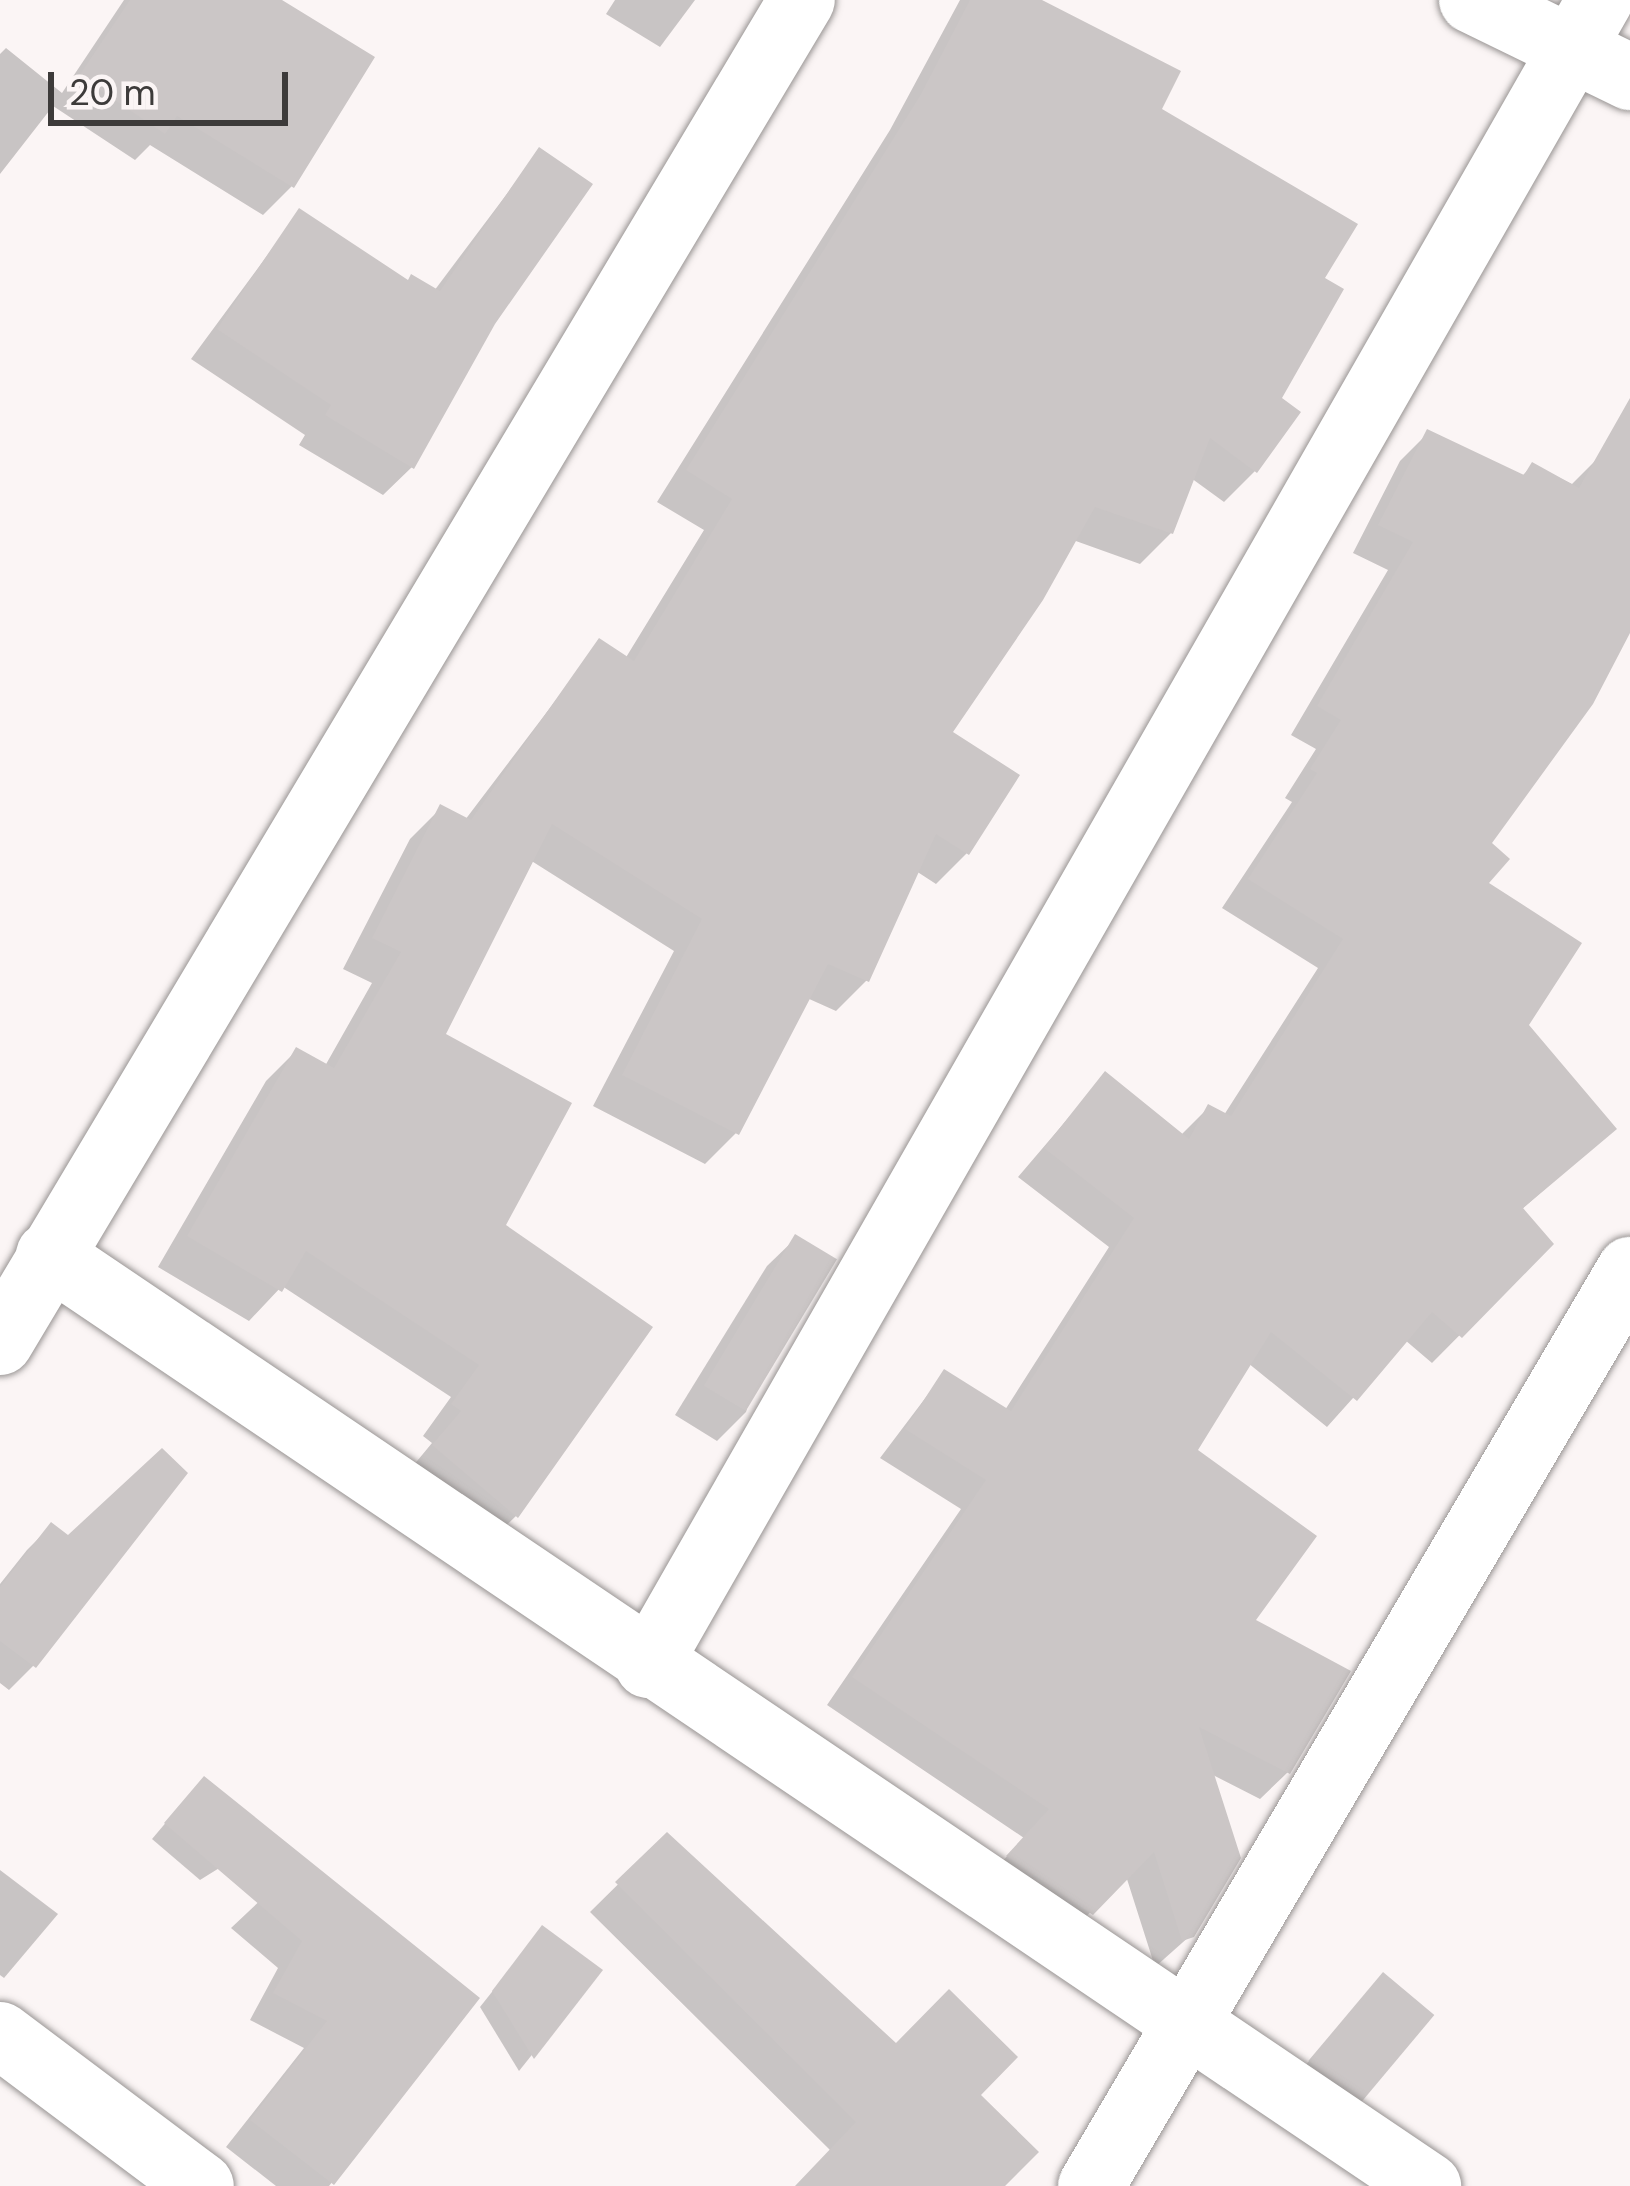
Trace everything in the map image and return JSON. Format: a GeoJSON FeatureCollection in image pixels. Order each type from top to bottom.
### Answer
{"type":"FeatureCollection","features":[{"type":"Feature","properties":{"kind":"street"},"geometry":{"type":"LineString","coordinates":[[0,1342],[802,0]]}},
{"type":"Feature","properties":{"kind":"street"},"geometry":{"type":"LineString","coordinates":[[1472,0],[1585,25],[1630,77]]}},
{"type":"Feature","properties":{"kind":"street"},"geometry":{"type":"LineString","coordinates":[[648,1665],[1585,25]]}},
{"type":"Feature","properties":{"kind":"street"},"geometry":{"type":"LineString","coordinates":[[49,1255],[648,1665],[1428,2186]]}},
{"type":"Feature","properties":{"kind":"street"},"geometry":{"type":"LineString","coordinates":[[1091,2186],[1630,1270]]}},
{"type":"Feature","properties":{"kind":"street"},"geometry":{"type":"LineString","coordinates":[[0,2036],[201,2186]]}},
{"type":"Feature","properties":{"kind":"building"},"geometry":{"type":"Polygon","coordinates":[[[130,0],[282,0],[375,57],[294,188],[177,116],[165,134],[79,76],[130,0]]]}},
{"type":"Feature","properties":{"kind":"building"},"geometry":{"type":"Polygon","coordinates":[[[970,0],[1042,0],[1181,71],[1162,109],[1358,224],[1325,278],[1344,289],[1282,398],[1301,412],[1257,473],[1210,438],[1173,534],[1095,507],[1043,600],[953,732],[1020,775],[969,855],[936,834],[869,982],[828,964],[739,1135],[622,1075],[702,919],[552,824],[446,1034],[572,1103],[506,1225],[653,1327],[518,1518],[432,1445],[461,1411],[451,1404],[479,1365],[306,1251],[282,1292],[187,1236],[296,1047],[334,1068],[401,952],[372,938],[440,804],[471,820],[599,638],[634,661],[732,499],[686,470],[920,96],[970,0]]]}},
{"type":"Feature","properties":{"kind":"building"},"geometry":{"type":"Polygon","coordinates":[[[539,147],[593,184],[495,324],[414,469],[325,415],[331,405],[217,329],[299,208],[408,280],[411,274],[440,291],[539,147]]]}},
{"type":"Feature","properties":{"kind":"building"},"geometry":{"type":"Polygon","coordinates":[[[1630,398],[1630,633],[1593,704],[1492,843],[1510,859],[1489,883],[1582,943],[1529,1025],[1617,1129],[1523,1208],[1554,1244],[1462,1338],[1432,1312],[1357,1401],[1271,1332],[1198,1450],[1317,1536],[1256,1620],[1351,1671],[1290,1774],[1199,1727],[1241,1858],[1194,1937],[1182,1941],[1154,1852],[1093,1915],[1006,1856],[1049,1809],[852,1677],[986,1480],[905,1429],[944,1369],[1011,1411],[1134,1218],[1044,1148],[1105,1071],[1189,1139],[1208,1104],[1231,1116],[1343,939],[1248,879],[1317,773],[1310,769],[1341,720],[1317,706],[1413,542],[1378,525],[1427,429],[1524,475],[1532,462],[1579,488],[1630,398]]]}},
{"type":"Feature","properties":{"kind":"building"},"geometry":{"type":"Polygon","coordinates":[[[795,1234],[837,1259],[746,1411],[704,1386],[795,1234]]]}},
{"type":"Feature","properties":{"kind":"building"},"geometry":{"type":"Polygon","coordinates":[[[162,1448],[188,1473],[36,1668],[0,1641],[0,1587],[51,1522],[68,1535],[162,1448]]]}},
{"type":"Feature","properties":{"kind":"building"},"geometry":{"type":"Polygon","coordinates":[[[204,1776],[480,1998],[334,2185],[250,2120],[327,2021],[273,1993],[302,1941],[164,1823],[204,1776]]]}},
{"type":"Feature","properties":{"kind":"building"},"geometry":{"type":"Polygon","coordinates":[[[667,1832],[896,2043],[949,1989],[1018,2057],[981,2095],[1039,2152],[1005,2186],[795,2186],[856,2122],[615,1882],[667,1832]]]}},
{"type":"Feature","properties":{"kind":"building"},"geometry":{"type":"Polygon","coordinates":[[[542,1925],[603,1970],[534,2059],[492,1991],[542,1925]]]}},
{"type":"Feature","properties":{"kind":"building"},"geometry":{"type":"Polygon","coordinates":[[[1383,1972],[1434,2015],[1360,2104],[1308,2061],[1383,1972]]]}}]}
